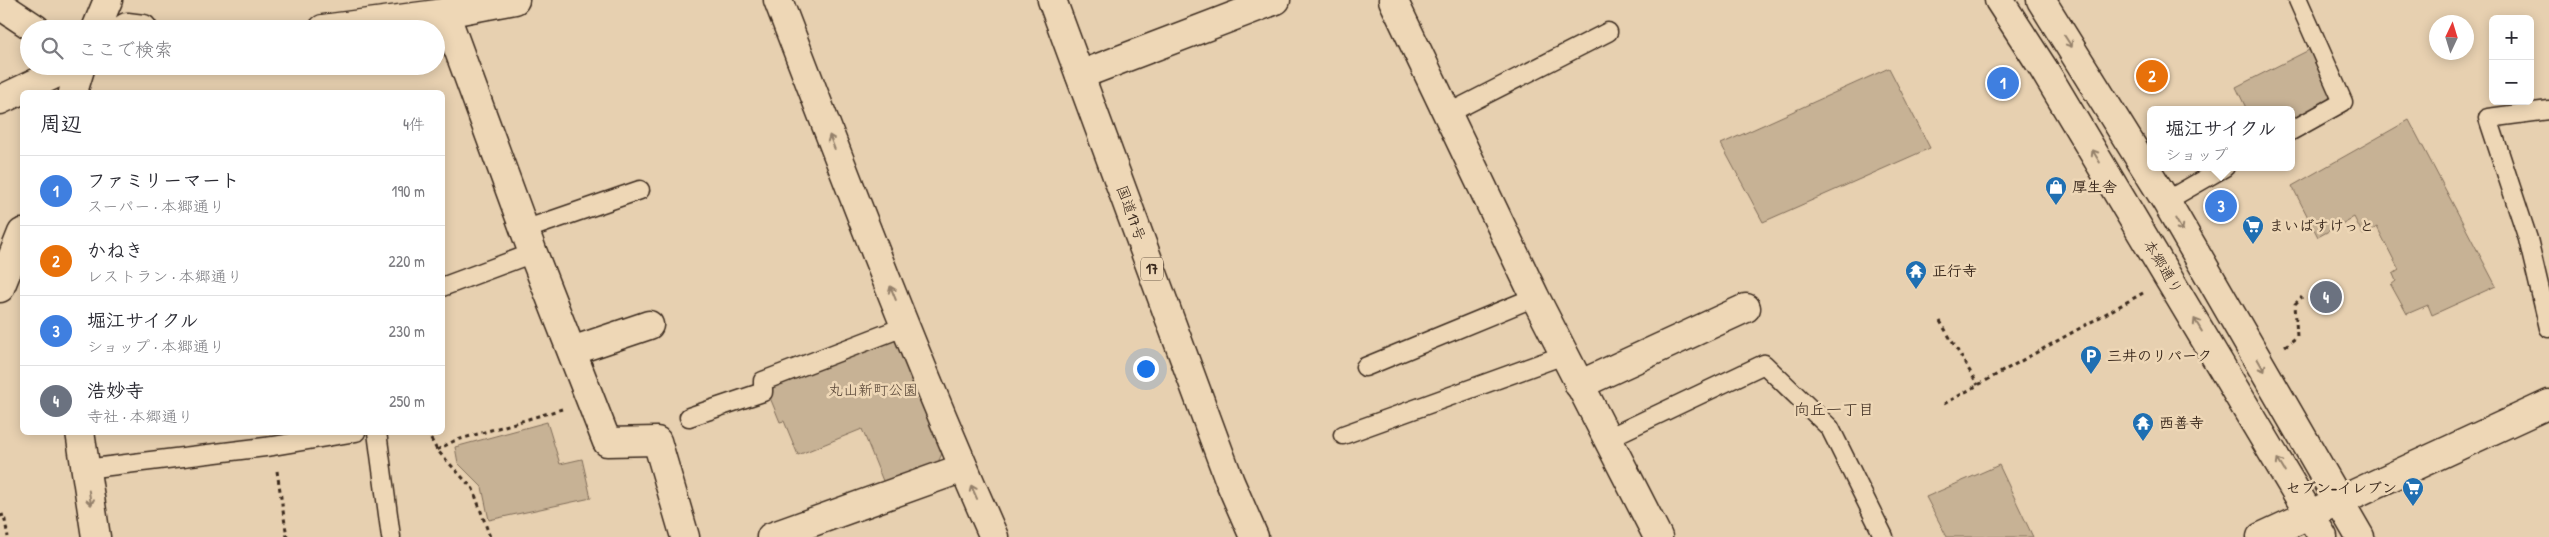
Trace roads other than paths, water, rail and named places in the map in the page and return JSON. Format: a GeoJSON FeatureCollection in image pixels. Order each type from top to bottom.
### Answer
{"type":"FeatureCollection","features":[{"type":"Feature","properties":{"kind":"main road"},"geometry":{"type":"LineString","coordinates":[[100,20],[108,0]]}},
{"type":"Feature","properties":{"kind":"main road"},"geometry":{"type":"LineString","coordinates":[[372,20],[432,9],[515,0]]}},
{"type":"Feature","properties":{"kind":"main road"},"geometry":{"type":"LineString","coordinates":[[778,0],[847,182],[963,468],[994,537]]}},
{"type":"Feature","properties":{"kind":"main road","name":"国道17号"},"geometry":{"type":"LineString","coordinates":[[1052,0],[1230,482],[1254,537]]}},
{"type":"Feature","properties":{"kind":"main road"},"geometry":{"type":"LineString","coordinates":[[1080,75],[1276,0]]}},
{"type":"Feature","properties":{"kind":"main road"},"geometry":{"type":"LineString","coordinates":[[1393,0],[1535,297],[1606,439],[1658,537]]}},
{"type":"Feature","properties":{"kind":"main road","name":"本郷通り"},"geometry":{"type":"LineString","coordinates":[[1999,0],[2043,68],[2317,526]]}},
{"type":"Feature","properties":{"kind":"main road"},"geometry":{"type":"LineString","coordinates":[[2041,0],[2147,170]]}},
{"type":"Feature","properties":{"kind":"main road"},"geometry":{"type":"LineString","coordinates":[[0,4],[23,20]]}},
{"type":"Feature","properties":{"kind":"main road"},"geometry":{"type":"LineString","coordinates":[[445,41],[572,351],[607,442],[657,441],[685,537]]}},
{"type":"Feature","properties":{"kind":"main road"},"geometry":{"type":"LineString","coordinates":[[21,90],[53,75]]}},
{"type":"Feature","properties":{"kind":"main road"},"geometry":{"type":"LineString","coordinates":[[74,90],[78,75]]}},
{"type":"Feature","properties":{"kind":"main road"},"geometry":{"type":"LineString","coordinates":[[0,100],[20,91]]}},
{"type":"Feature","properties":{"kind":"main road"},"geometry":{"type":"LineString","coordinates":[[2147,171],[2360,537]]}},
{"type":"Feature","properties":{"kind":"main road"},"geometry":{"type":"LineString","coordinates":[[0,288],[20,239]]}},
{"type":"Feature","properties":{"kind":"main road"},"geometry":{"type":"LineString","coordinates":[[1579,385],[1746,308]]}},
{"type":"Feature","properties":{"kind":"main road"},"geometry":{"type":"LineString","coordinates":[[572,351],[649,325]]}},
{"type":"Feature","properties":{"kind":"main road"},"geometry":{"type":"LineString","coordinates":[[2261,537],[2317,526],[2340,501],[2549,404]]}},
{"type":"Feature","properties":{"kind":"main road"},"geometry":{"type":"LineString","coordinates":[[80,435],[96,537]]}},
{"type":"Feature","properties":{"kind":"main road"},"geometry":{"type":"LineString","coordinates":[[771,537],[963,468]]}},
{"type":"Feature","properties":{"kind":"lane"},"geometry":{"type":"LineString","coordinates":[[2295,129],[2343,102],[2298,0]]}},
{"type":"Feature","properties":{"kind":"lane"},"geometry":{"type":"LineString","coordinates":[[1447,114],[1608,32]]}},
{"type":"Feature","properties":{"kind":"lane"},"geometry":{"type":"LineString","coordinates":[[2549,110],[2488,118],[2528,239],[2549,328]]}},
{"type":"Feature","properties":{"kind":"lane"},"geometry":{"type":"LineString","coordinates":[[2166,201],[2218,171]]}},
{"type":"Feature","properties":{"kind":"lane"},"geometry":{"type":"LineString","coordinates":[[445,285],[528,242],[640,190]]}},
{"type":"Feature","properties":{"kind":"lane"},"geometry":{"type":"LineString","coordinates":[[1364,367],[1535,297]]}},
{"type":"Feature","properties":{"kind":"lane"},"geometry":{"type":"LineString","coordinates":[[689,417],[763,392],[763,381],[906,326]]}},
{"type":"Feature","properties":{"kind":"lane"},"geometry":{"type":"LineString","coordinates":[[1343,435],[1564,355]]}},
{"type":"Feature","properties":{"kind":"lane"},"geometry":{"type":"LineString","coordinates":[[1606,439],[1764,364],[1830,428],[1884,537]]}},
{"type":"Feature","properties":{"kind":"lane"},"geometry":{"type":"LineString","coordinates":[[85,469],[273,446],[333,435]]}},
{"type":"Feature","properties":{"kind":"lane"},"geometry":{"type":"LineString","coordinates":[[377,435],[391,537]]}},
{"type":"Feature","properties":{"kind":"place","name":"かねき"},"geometry":{"type":"Point","coordinates":[2152,76]}},
{"type":"Feature","properties":{"kind":"place","name":"ファミリーマート"},"geometry":{"type":"Point","coordinates":[2003,83]}},
{"type":"Feature","properties":{"kind":"place","name":"厚生舎"},"geometry":{"type":"Point","coordinates":[2056,206]}},
{"type":"Feature","properties":{"kind":"place","name":"堀江サイクル"},"geometry":{"type":"Point","coordinates":[2221,206]}},
{"type":"Feature","properties":{"kind":"place","name":"まいばすけっと"},"geometry":{"type":"Point","coordinates":[2253,245]}},
{"type":"Feature","properties":{"kind":"place","name":"正行寺"},"geometry":{"type":"Point","coordinates":[1916,290]}},
{"type":"Feature","properties":{"kind":"place","name":"浩妙寺"},"geometry":{"type":"Point","coordinates":[2326,297]}},
{"type":"Feature","properties":{"kind":"place","name":"三井のリパーク"},"geometry":{"type":"Point","coordinates":[2091,375]}},
{"type":"Feature","properties":{"kind":"place","name":"西善寺"},"geometry":{"type":"Point","coordinates":[2143,442]}},
{"type":"Feature","properties":{"kind":"place","name":"セブン-イレブン"},"geometry":{"type":"Point","coordinates":[2413,507]}},
{"type":"Feature","properties":{"kind":"district","name":"向丘一丁目"},"geometry":{"type":"Point","coordinates":[1834,409]}},
{"type":"Feature","properties":{"kind":"park label","name":"丸山新町公園"},"geometry":{"type":"Point","coordinates":[873,390]}}]}
